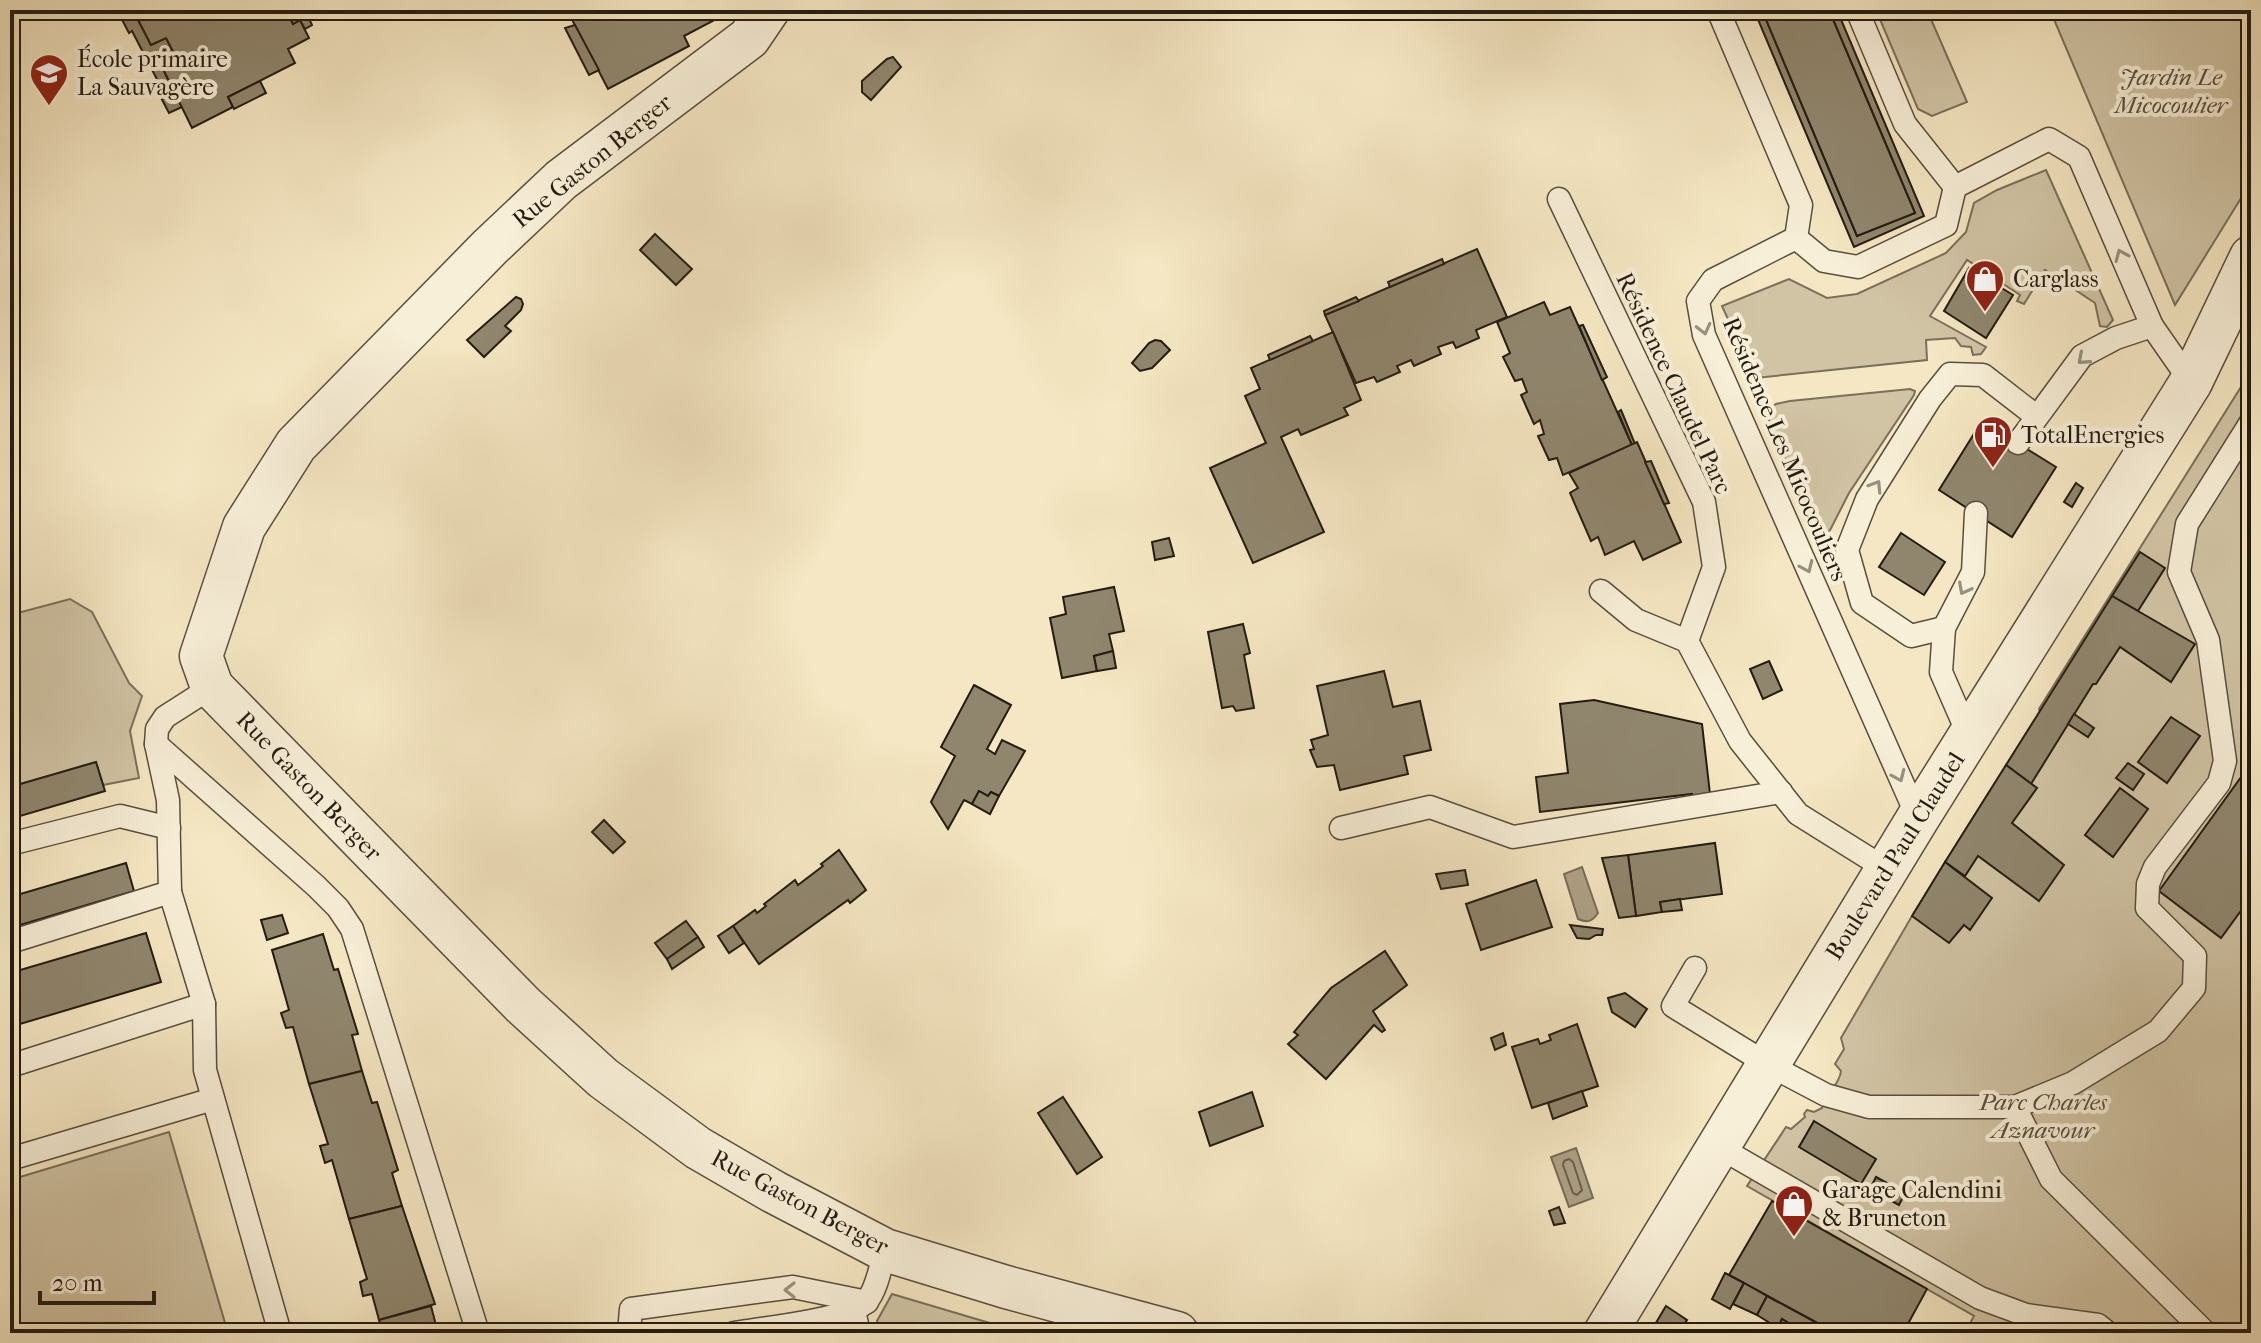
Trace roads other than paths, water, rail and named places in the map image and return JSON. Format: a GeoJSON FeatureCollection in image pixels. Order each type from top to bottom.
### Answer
{"type":"FeatureCollection","features":[{"type":"Feature","properties":{"kind":"street","name":"Rue Gaston Berger"},"geometry":{"type":"LineString","coordinates":[[768,10],[749,38],[561,180],[479,257],[296,445],[244,527],[201,656],[212,687],[513,995],[603,1078],[698,1148],[885,1250],[1006,1287],[1177,1333]]}},
{"type":"Feature","properties":{"kind":"street","name":"Boulevard Paul Claudel"},"geometry":{"type":"LineString","coordinates":[[1605,1333],[1886,869],[2191,382],[2251,257]]}},
{"type":"Feature","properties":{"kind":"street","name":"Boulevard Paul Claudel"},"geometry":{"type":"LineString","coordinates":[[2191,382],[2251,311]]}},
{"type":"Feature","properties":{"kind":"lane"},"geometry":{"type":"LineString","coordinates":[[1718,10],[1801,205],[1796,238],[1824,261],[1858,267],[1946,225],[1955,187],[2049,139],[2079,157],[2152,326],[2191,382]]}},
{"type":"Feature","properties":{"kind":"lane"},"geometry":{"type":"LineString","coordinates":[[1857,10],[1905,124],[1955,187]]}},
{"type":"Feature","properties":{"kind":"lane","name":"Résidence Claudel Parc"},"geometry":{"type":"LineString","coordinates":[[1559,199],[1704,502],[1714,567],[1687,641]]}},
{"type":"Feature","properties":{"kind":"lane","name":"Résidence Les Micocouliers"},"geometry":{"type":"LineString","coordinates":[[1796,238],[1713,280],[1698,301],[1704,335],[1918,818]]}},
{"type":"Feature","properties":{"kind":"lane"},"geometry":{"type":"LineString","coordinates":[[2018,443],[2082,356],[2116,338],[2152,326]]}},
{"type":"Feature","properties":{"kind":"lane"},"geometry":{"type":"LineString","coordinates":[[1944,628],[1911,636],[1862,603],[1847,550],[1867,499],[1930,399],[1950,374],[1983,375],[2036,416]]}},
{"type":"Feature","properties":{"kind":"lane"},"geometry":{"type":"LineString","coordinates":[[1695,968],[1673,1006],[1769,1065],[1826,1095],[1869,1107],[2015,1107],[2073,1083],[2158,1031],[2194,988],[2195,956],[2147,908],[2148,884],[2155,867],[2219,783],[2225,761],[2208,640],[2179,572],[2187,524],[2251,422]]}},
{"type":"Feature","properties":{"kind":"lane"},"geometry":{"type":"LineString","coordinates":[[1969,736],[1941,672],[1944,628],[1973,572],[1976,513]]}},
{"type":"Feature","properties":{"kind":"lane"},"geometry":{"type":"LineString","coordinates":[[1601,591],[1636,620],[1687,641],[1740,741],[1798,814],[1886,869]]}},
{"type":"Feature","properties":{"kind":"lane"},"geometry":{"type":"LineString","coordinates":[[212,687],[165,717],[157,729],[156,744],[168,800],[170,892],[204,1004],[205,1070],[280,1333]]}},
{"type":"Feature","properties":{"kind":"lane"},"geometry":{"type":"LineString","coordinates":[[156,744],[316,886],[338,908],[352,929],[478,1333]]}},
{"type":"Feature","properties":{"kind":"lane"},"geometry":{"type":"LineString","coordinates":[[1341,828],[1430,807],[1513,837],[1781,792]]}},
{"type":"Feature","properties":{"kind":"lane"},"geometry":{"type":"LineString","coordinates":[[10,844],[120,816],[169,828]]}},
{"type":"Feature","properties":{"kind":"lane"},"geometry":{"type":"LineString","coordinates":[[10,942],[170,892]]}},
{"type":"Feature","properties":{"kind":"lane"},"geometry":{"type":"LineString","coordinates":[[10,1066],[204,1004]]}},
{"type":"Feature","properties":{"kind":"lane"},"geometry":{"type":"LineString","coordinates":[[10,1159],[213,1099]]}},
{"type":"Feature","properties":{"kind":"lane"},"geometry":{"type":"LineString","coordinates":[[2015,1107],[2051,1179],[2206,1333]]}},
{"type":"Feature","properties":{"kind":"lane"},"geometry":{"type":"LineString","coordinates":[[1717,1146],[1980,1298],[2026,1315],[2098,1325],[2108,1333]]}},
{"type":"Feature","properties":{"kind":"lane"},"geometry":{"type":"LineString","coordinates":[[860,1315],[885,1250]]}},
{"type":"Feature","properties":{"kind":"lane"},"geometry":{"type":"LineString","coordinates":[[629,1333],[631,1309],[793,1287],[860,1315]]}},
{"type":"Feature","properties":{"kind":"lane"},"geometry":{"type":"LineString","coordinates":[[734,1333],[860,1315]]}},
{"type":"Feature","properties":{"kind":"water"},"geometry":{"type":"Polygon","coordinates":[[[1582,867],[1598,913],[1587,921],[1578,919],[1564,874],[1582,867]]]}},
{"type":"Feature","properties":{"kind":"water"},"geometry":{"type":"Polygon","coordinates":[[[1576,1148],[1593,1198],[1569,1207],[1551,1157],[1576,1148]]]}},
{"type":"Feature","properties":{"kind":"place","name":"École primaire La Sauvagère"},"geometry":{"type":"Point","coordinates":[49,107]}},
{"type":"Feature","properties":{"kind":"place","name":"Carglass"},"geometry":{"type":"Point","coordinates":[1985,313]}},
{"type":"Feature","properties":{"kind":"place","name":"TotalEnergies"},"geometry":{"type":"Point","coordinates":[1993,469]}},
{"type":"Feature","properties":{"kind":"place","name":"Garage Calendini & Bruneton"},"geometry":{"type":"Point","coordinates":[1794,1238]}},
{"type":"Feature","properties":{"kind":"park label","name":"Jardin Le Micocoulier"},"geometry":{"type":"Point","coordinates":[2171,91]}},
{"type":"Feature","properties":{"kind":"park label","name":"Parc Charles Aznavour"},"geometry":{"type":"Point","coordinates":[2043,1116]}}]}
